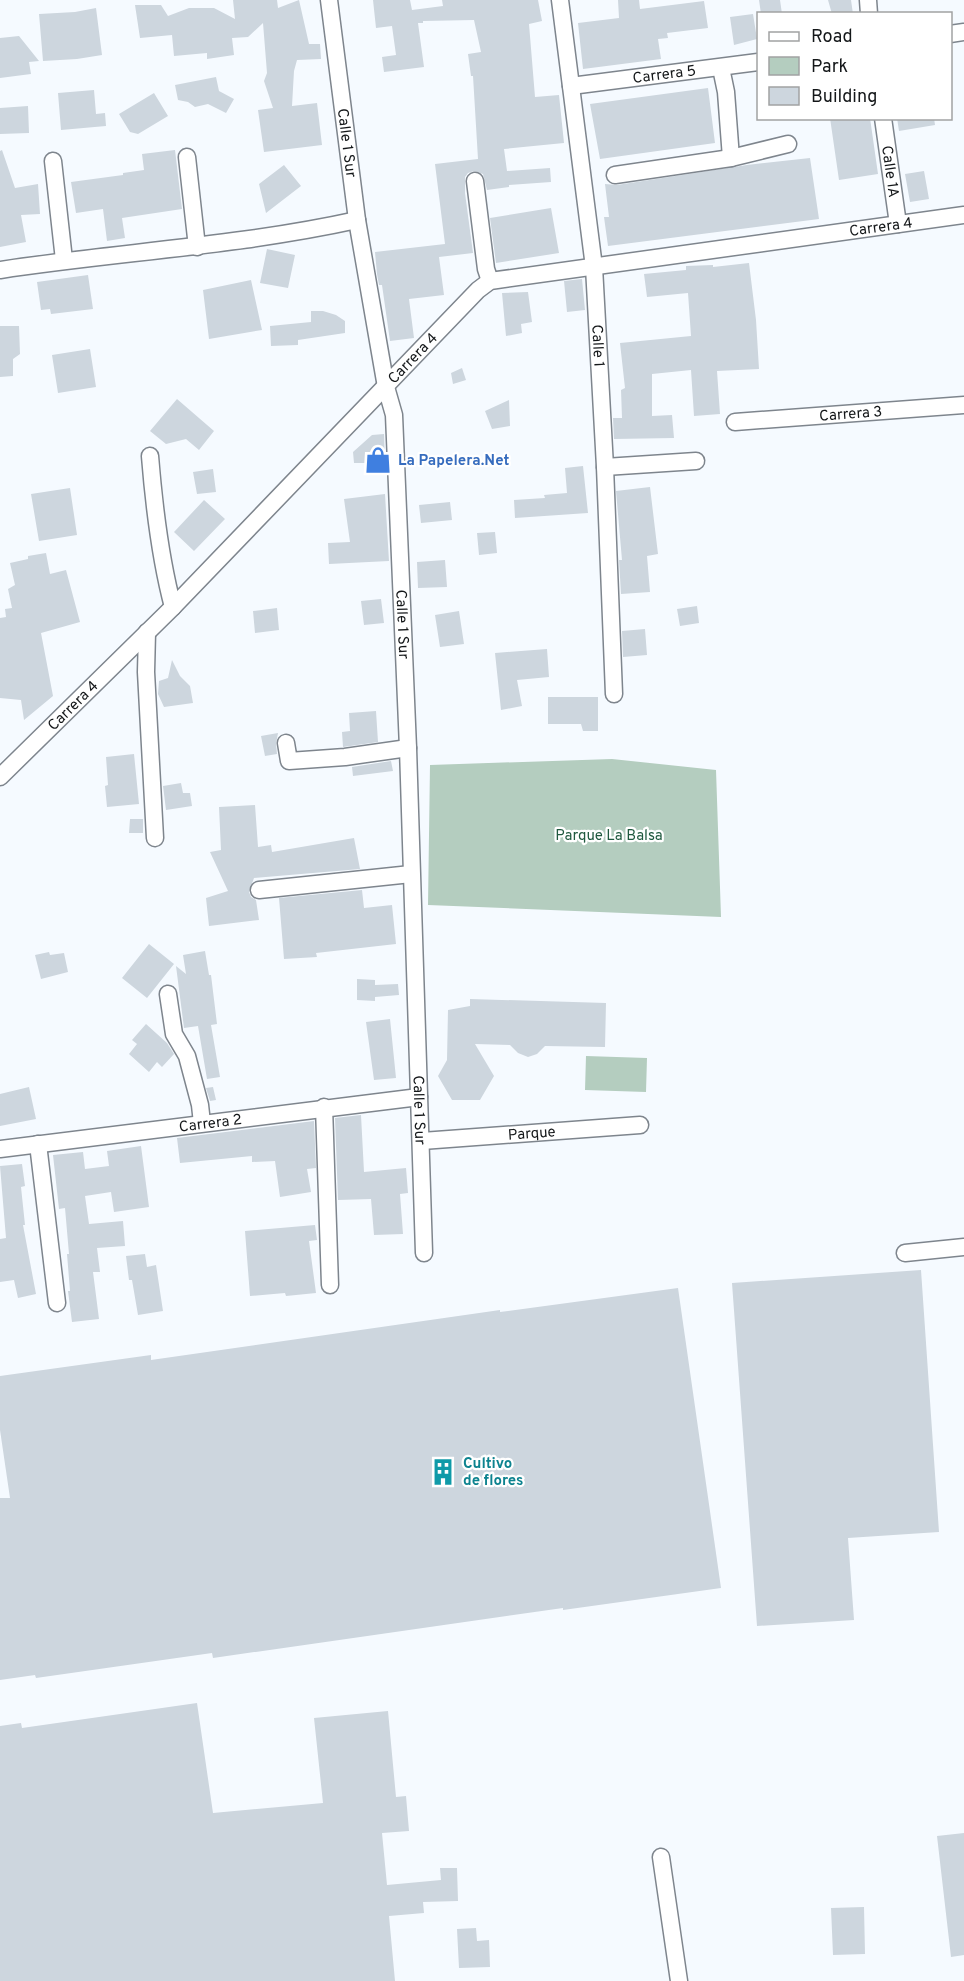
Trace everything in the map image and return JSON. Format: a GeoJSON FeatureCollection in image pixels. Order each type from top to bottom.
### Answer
{"type":"FeatureCollection","features":[{"type":"Feature","properties":{"kind":"street","name":"Calle 1 Sur"},"geometry":{"type":"LineString","coordinates":[[329,0],[357,220],[386,387],[394,415],[408,748],[424,1254]]}},
{"type":"Feature","properties":{"kind":"street","name":"Calle 1"},"geometry":{"type":"LineString","coordinates":[[560,0],[594,267],[614,694]]}},
{"type":"Feature","properties":{"kind":"street","name":"Carrera 5"},"geometry":{"type":"LineString","coordinates":[[572,86],[757,62]]}},
{"type":"Feature","properties":{"kind":"street"},"geometry":{"type":"LineString","coordinates":[[722,68],[731,158]]}},
{"type":"Feature","properties":{"kind":"street","name":"Calle 1A"},"geometry":{"type":"LineString","coordinates":[[883,120],[898,224]]}},
{"type":"Feature","properties":{"kind":"street"},"geometry":{"type":"LineString","coordinates":[[615,175],[731,158],[788,144]]}},
{"type":"Feature","properties":{"kind":"street"},"geometry":{"type":"LineString","coordinates":[[187,157],[197,247]]}},
{"type":"Feature","properties":{"kind":"street"},"geometry":{"type":"LineString","coordinates":[[53,160],[64,260]]}},
{"type":"Feature","properties":{"kind":"street"},"geometry":{"type":"LineString","coordinates":[[474,181],[486,269],[490,281]]}},
{"type":"Feature","properties":{"kind":"street","name":"Carrera 4"},"geometry":{"type":"LineString","coordinates":[[0,777],[173,607],[478,290],[490,281],[964,215]]}},
{"type":"Feature","properties":{"kind":"street"},"geometry":{"type":"LineString","coordinates":[[0,270],[64,260],[197,247],[357,220]]}},
{"type":"Feature","properties":{"kind":"street","name":"Carrera 3"},"geometry":{"type":"LineString","coordinates":[[735,422],[964,405]]}},
{"type":"Feature","properties":{"kind":"street"},"geometry":{"type":"LineString","coordinates":[[150,456],[153,498],[167,585],[173,607]]}},
{"type":"Feature","properties":{"kind":"street"},"geometry":{"type":"LineString","coordinates":[[605,467],[696,461]]}},
{"type":"Feature","properties":{"kind":"street"},"geometry":{"type":"LineString","coordinates":[[147,632],[146,672],[155,838]]}},
{"type":"Feature","properties":{"kind":"street"},"geometry":{"type":"LineString","coordinates":[[286,743],[289,761],[345,757],[408,748]]}},
{"type":"Feature","properties":{"kind":"street"},"geometry":{"type":"LineString","coordinates":[[259,890],[411,874]]}},
{"type":"Feature","properties":{"kind":"street"},"geometry":{"type":"LineString","coordinates":[[168,994],[174,1034],[187,1056],[200,1105],[202,1123]]}},
{"type":"Feature","properties":{"kind":"street","name":"Carrera 2"},"geometry":{"type":"LineString","coordinates":[[0,1149],[419,1097]]}},
{"type":"Feature","properties":{"kind":"street"},"geometry":{"type":"LineString","coordinates":[[324,1107],[330,1285]]}},
{"type":"Feature","properties":{"kind":"street","name":"Parque"},"geometry":{"type":"LineString","coordinates":[[422,1141],[640,1125]]}},
{"type":"Feature","properties":{"kind":"street"},"geometry":{"type":"LineString","coordinates":[[38,1144],[57,1303]]}},
{"type":"Feature","properties":{"kind":"street"},"geometry":{"type":"LineString","coordinates":[[905,1253],[964,1247]]}},
{"type":"Feature","properties":{"kind":"street"},"geometry":{"type":"LineString","coordinates":[[661,1857],[679,1981]]}},
{"type":"Feature","properties":{"kind":"green space","name":"Parque La Balsa"},"geometry":{"type":"Polygon","coordinates":[[[612,759],[716,770],[721,917],[428,905],[430,765],[612,759]]]}},
{"type":"Feature","properties":{"kind":"green space"},"geometry":{"type":"Polygon","coordinates":[[[586,1056],[647,1058],[646,1092],[585,1090],[586,1056]]]}},
{"type":"Feature","properties":{"kind":"building"},"geometry":{"type":"Polygon","coordinates":[[[233,0],[277,0],[278,8],[299,0],[309,44],[320,44],[321,59],[297,60],[292,106],[317,103],[322,145],[264,152],[258,110],[273,108],[264,81],[267,73],[263,23],[248,37],[232,38],[234,55],[207,59],[207,53],[174,56],[172,35],[140,38],[135,5],[161,5],[168,16],[189,8],[214,8],[235,19],[233,0]]]}},
{"type":"Feature","properties":{"kind":"building"},"geometry":{"type":"Polygon","coordinates":[[[373,0],[410,0],[412,10],[443,6],[442,0],[538,0],[542,21],[529,24],[535,97],[559,95],[564,143],[504,149],[507,171],[550,168],[551,182],[509,185],[509,187],[487,190],[483,174],[474,171],[468,173],[465,177],[465,193],[473,253],[439,257],[444,295],[409,299],[414,338],[390,341],[375,252],[445,244],[435,164],[478,159],[473,76],[471,76],[468,54],[481,52],[474,20],[423,21],[423,23],[418,23],[424,67],[384,72],[382,57],[396,55],[392,26],[376,28],[373,0]]]}},
{"type":"Feature","properties":{"kind":"building"},"geometry":{"type":"Polygon","coordinates":[[[618,0],[639,0],[640,9],[704,1],[708,28],[667,33],[668,38],[658,39],[661,59],[583,69],[578,23],[619,18],[618,0]]]}},
{"type":"Feature","properties":{"kind":"building"},"geometry":{"type":"Polygon","coordinates":[[[759,0],[780,0],[782,12],[761,12],[759,0]]]}},
{"type":"Feature","properties":{"kind":"building"},"geometry":{"type":"Polygon","coordinates":[[[828,0],[851,0],[853,12],[831,12],[828,0]]]}},
{"type":"Feature","properties":{"kind":"building"},"geometry":{"type":"Polygon","coordinates":[[[96,8],[102,55],[43,61],[39,14],[96,8]]]}},
{"type":"Feature","properties":{"kind":"building"},"geometry":{"type":"Polygon","coordinates":[[[753,14],[757,39],[734,45],[730,17],[753,14]]]}},
{"type":"Feature","properties":{"kind":"building"},"geometry":{"type":"Polygon","coordinates":[[[19,36],[39,61],[29,62],[31,74],[0,78],[0,38],[19,36]]]}},
{"type":"Feature","properties":{"kind":"building"},"geometry":{"type":"Polygon","coordinates":[[[216,77],[219,91],[234,99],[226,113],[208,104],[195,107],[188,102],[178,100],[175,85],[216,77]]]}},
{"type":"Feature","properties":{"kind":"building"},"geometry":{"type":"Polygon","coordinates":[[[708,88],[715,143],[600,159],[590,104],[708,88]]]}},
{"type":"Feature","properties":{"kind":"building"},"geometry":{"type":"Polygon","coordinates":[[[94,90],[96,114],[105,113],[106,126],[61,130],[58,93],[94,90]]]}},
{"type":"Feature","properties":{"kind":"building"},"geometry":{"type":"Polygon","coordinates":[[[154,93],[168,116],[138,134],[130,132],[119,114],[154,93]]]}},
{"type":"Feature","properties":{"kind":"building"},"geometry":{"type":"Polygon","coordinates":[[[28,106],[29,133],[0,134],[0,108],[28,106]]]}},
{"type":"Feature","properties":{"kind":"building"},"geometry":{"type":"Polygon","coordinates":[[[830,120],[870,120],[878,174],[839,180],[830,120]]]}},
{"type":"Feature","properties":{"kind":"building"},"geometry":{"type":"Polygon","coordinates":[[[897,120],[934,120],[935,125],[899,131],[897,120]]]}},
{"type":"Feature","properties":{"kind":"building"},"geometry":{"type":"Polygon","coordinates":[[[2,150],[15,188],[38,184],[40,214],[21,215],[26,242],[0,247],[0,151],[2,150]]]}},
{"type":"Feature","properties":{"kind":"building"},"geometry":{"type":"Polygon","coordinates":[[[175,150],[182,209],[122,218],[125,238],[107,241],[103,209],[76,213],[71,182],[144,170],[142,154],[175,150]]]}},
{"type":"Feature","properties":{"kind":"building"},"geometry":{"type":"Polygon","coordinates":[[[810,158],[819,219],[608,246],[604,217],[609,217],[605,184],[617,185],[810,158]]]}},
{"type":"Feature","properties":{"kind":"building"},"geometry":{"type":"Polygon","coordinates":[[[284,165],[301,186],[266,213],[259,184],[284,165]]]}},
{"type":"Feature","properties":{"kind":"building"},"geometry":{"type":"Polygon","coordinates":[[[924,171],[929,199],[910,202],[905,174],[924,171]]]}},
{"type":"Feature","properties":{"kind":"building"},"geometry":{"type":"Polygon","coordinates":[[[551,208],[559,253],[496,263],[490,218],[551,208]]]}},
{"type":"Feature","properties":{"kind":"building"},"geometry":{"type":"Polygon","coordinates":[[[267,249],[295,255],[288,288],[260,283],[267,249]]]}},
{"type":"Feature","properties":{"kind":"building"},"geometry":{"type":"Polygon","coordinates":[[[749,263],[759,369],[717,371],[720,414],[694,416],[691,370],[652,374],[652,416],[672,415],[674,438],[614,439],[613,418],[622,418],[621,390],[625,388],[620,343],[691,336],[688,293],[647,297],[644,274],[686,270],[686,266],[713,265],[713,267],[749,263]]]}},
{"type":"Feature","properties":{"kind":"building"},"geometry":{"type":"Polygon","coordinates":[[[88,275],[93,309],[51,314],[50,309],[41,310],[37,282],[88,275]]]}},
{"type":"Feature","properties":{"kind":"building"},"geometry":{"type":"Polygon","coordinates":[[[582,279],[585,310],[567,312],[564,281],[582,279]]]}},
{"type":"Feature","properties":{"kind":"building"},"geometry":{"type":"Polygon","coordinates":[[[251,280],[262,330],[209,339],[203,290],[251,280]]]}},
{"type":"Feature","properties":{"kind":"building"},"geometry":{"type":"Polygon","coordinates":[[[528,292],[532,322],[521,324],[522,333],[506,336],[502,293],[528,292]]]}},
{"type":"Feature","properties":{"kind":"building"},"geometry":{"type":"Polygon","coordinates":[[[311,311],[323,311],[336,315],[345,321],[345,333],[298,340],[298,345],[271,346],[270,326],[311,322],[311,311]]]}},
{"type":"Feature","properties":{"kind":"building"},"geometry":{"type":"Polygon","coordinates":[[[0,326],[19,326],[20,354],[13,359],[13,376],[0,377],[0,326]]]}},
{"type":"Feature","properties":{"kind":"building"},"geometry":{"type":"Polygon","coordinates":[[[90,349],[96,387],[58,393],[52,355],[90,349]]]}},
{"type":"Feature","properties":{"kind":"building"},"geometry":{"type":"Polygon","coordinates":[[[462,368],[466,380],[453,384],[451,373],[462,368]]]}},
{"type":"Feature","properties":{"kind":"building"},"geometry":{"type":"Polygon","coordinates":[[[177,399],[214,431],[199,450],[186,439],[166,444],[150,431],[177,399]]]}},
{"type":"Feature","properties":{"kind":"building"},"geometry":{"type":"Polygon","coordinates":[[[509,400],[510,426],[492,429],[485,411],[509,400]]]}},
{"type":"Feature","properties":{"kind":"building"},"geometry":{"type":"Polygon","coordinates":[[[384,434],[385,463],[354,463],[353,452],[372,435],[384,434]]]}},
{"type":"Feature","properties":{"kind":"building"},"geometry":{"type":"Polygon","coordinates":[[[583,466],[588,513],[515,518],[514,500],[545,498],[544,495],[567,493],[565,468],[583,466]]]}},
{"type":"Feature","properties":{"kind":"building"},"geometry":{"type":"Polygon","coordinates":[[[213,469],[216,492],[197,494],[193,472],[213,469]]]}},
{"type":"Feature","properties":{"kind":"building"},"geometry":{"type":"Polygon","coordinates":[[[650,487],[658,554],[647,556],[650,592],[621,594],[619,560],[622,560],[616,491],[650,487]]]}},
{"type":"Feature","properties":{"kind":"building"},"geometry":{"type":"Polygon","coordinates":[[[70,488],[77,535],[39,541],[31,494],[70,488]]]}},
{"type":"Feature","properties":{"kind":"building"},"geometry":{"type":"Polygon","coordinates":[[[385,494],[389,561],[329,564],[328,543],[350,542],[344,499],[385,494]]]}},
{"type":"Feature","properties":{"kind":"building"},"geometry":{"type":"Polygon","coordinates":[[[204,500],[225,519],[194,551],[174,532],[204,500]]]}},
{"type":"Feature","properties":{"kind":"building"},"geometry":{"type":"Polygon","coordinates":[[[450,502],[452,520],[421,523],[419,505],[450,502]]]}},
{"type":"Feature","properties":{"kind":"building"},"geometry":{"type":"Polygon","coordinates":[[[495,532],[497,553],[479,555],[477,533],[495,532]]]}},
{"type":"Feature","properties":{"kind":"building"},"geometry":{"type":"Polygon","coordinates":[[[46,553],[50,574],[66,570],[80,622],[41,633],[53,696],[24,720],[21,700],[0,698],[0,618],[6,617],[5,609],[12,608],[8,589],[15,585],[10,563],[28,559],[28,556],[46,553]]]}},
{"type":"Feature","properties":{"kind":"building"},"geometry":{"type":"Polygon","coordinates":[[[445,560],[447,587],[418,588],[417,562],[445,560]]]}},
{"type":"Feature","properties":{"kind":"building"},"geometry":{"type":"Polygon","coordinates":[[[381,599],[384,623],[364,625],[361,601],[381,599]]]}},
{"type":"Feature","properties":{"kind":"building"},"geometry":{"type":"Polygon","coordinates":[[[697,606],[699,623],[680,626],[677,609],[697,606]]]}},
{"type":"Feature","properties":{"kind":"building"},"geometry":{"type":"Polygon","coordinates":[[[277,608],[279,630],[255,633],[253,611],[277,608]]]}},
{"type":"Feature","properties":{"kind":"building"},"geometry":{"type":"Polygon","coordinates":[[[459,611],[464,644],[440,647],[435,615],[459,611]]]}},
{"type":"Feature","properties":{"kind":"building"},"geometry":{"type":"Polygon","coordinates":[[[645,629],[647,655],[623,657],[622,631],[645,629]]]}},
{"type":"Feature","properties":{"kind":"building"},"geometry":{"type":"Polygon","coordinates":[[[547,649],[549,677],[517,680],[522,706],[501,710],[495,653],[547,649]]]}},
{"type":"Feature","properties":{"kind":"building"},"geometry":{"type":"Polygon","coordinates":[[[172,660],[180,676],[190,686],[193,703],[164,707],[158,694],[159,681],[168,678],[172,660]]]}},
{"type":"Feature","properties":{"kind":"building"},"geometry":{"type":"Polygon","coordinates":[[[548,697],[598,697],[598,731],[583,731],[581,724],[548,724],[548,697]]]}},
{"type":"Feature","properties":{"kind":"building"},"geometry":{"type":"Polygon","coordinates":[[[376,711],[378,742],[343,747],[342,732],[350,731],[349,713],[376,711]]]}},
{"type":"Feature","properties":{"kind":"building"},"geometry":{"type":"Polygon","coordinates":[[[278,733],[277,754],[265,756],[261,736],[278,733]]]}},
{"type":"Feature","properties":{"kind":"building"},"geometry":{"type":"Polygon","coordinates":[[[134,754],[139,804],[107,807],[106,757],[134,754]]]}},
{"type":"Feature","properties":{"kind":"building"},"geometry":{"type":"Polygon","coordinates":[[[391,761],[393,771],[353,776],[352,767],[391,761]]]}},
{"type":"Feature","properties":{"kind":"building"},"geometry":{"type":"Polygon","coordinates":[[[181,783],[183,793],[190,793],[192,806],[166,810],[163,786],[181,783]]]}},
{"type":"Feature","properties":{"kind":"building"},"geometry":{"type":"Polygon","coordinates":[[[255,805],[258,847],[271,845],[272,852],[354,838],[360,869],[254,878],[249,892],[256,900],[259,920],[209,926],[206,898],[228,891],[210,852],[221,850],[219,807],[255,805]]]}},
{"type":"Feature","properties":{"kind":"building"},"geometry":{"type":"Polygon","coordinates":[[[130,819],[143,819],[143,833],[129,833],[130,819]]]}},
{"type":"Feature","properties":{"kind":"building"},"geometry":{"type":"Polygon","coordinates":[[[362,890],[364,908],[392,905],[396,944],[316,953],[317,957],[284,959],[279,898],[362,890]]]}},
{"type":"Feature","properties":{"kind":"building"},"geometry":{"type":"Polygon","coordinates":[[[149,944],[174,964],[147,998],[122,978],[149,944]]]}},
{"type":"Feature","properties":{"kind":"building"},"geometry":{"type":"Polygon","coordinates":[[[205,951],[209,975],[211,975],[217,1024],[211,1025],[220,1077],[207,1079],[198,1026],[184,1028],[176,966],[186,974],[183,955],[205,951]]]}},
{"type":"Feature","properties":{"kind":"building"},"geometry":{"type":"Polygon","coordinates":[[[49,952],[50,955],[64,953],[68,972],[41,979],[35,955],[49,952]]]}},
{"type":"Feature","properties":{"kind":"building"},"geometry":{"type":"Polygon","coordinates":[[[357,979],[375,980],[375,985],[398,984],[399,995],[375,997],[375,1001],[357,1000],[357,979]]]}},
{"type":"Feature","properties":{"kind":"building"},"geometry":{"type":"Polygon","coordinates":[[[470,999],[606,1003],[605,1047],[545,1046],[537,1054],[528,1057],[518,1053],[510,1045],[475,1044],[494,1076],[480,1100],[452,1100],[438,1076],[447,1060],[448,1010],[470,1006],[470,999]]]}},
{"type":"Feature","properties":{"kind":"building"},"geometry":{"type":"Polygon","coordinates":[[[390,1019],[396,1078],[374,1080],[366,1022],[390,1019]]]}},
{"type":"Feature","properties":{"kind":"building"},"geometry":{"type":"Polygon","coordinates":[[[146,1024],[167,1043],[174,1054],[162,1067],[157,1062],[149,1072],[129,1054],[137,1044],[132,1040],[146,1024]]]}},
{"type":"Feature","properties":{"kind":"building"},"geometry":{"type":"Polygon","coordinates":[[[29,1087],[36,1119],[0,1126],[0,1094],[29,1087]]]}},
{"type":"Feature","properties":{"kind":"building"},"geometry":{"type":"Polygon","coordinates":[[[213,1087],[216,1100],[210,1101],[206,1088],[213,1087]]]}},
{"type":"Feature","properties":{"kind":"building"},"geometry":{"type":"Polygon","coordinates":[[[361,1115],[364,1172],[406,1168],[408,1193],[400,1194],[403,1234],[374,1235],[371,1199],[338,1200],[335,1118],[361,1115]]]}},
{"type":"Feature","properties":{"kind":"building"},"geometry":{"type":"Polygon","coordinates":[[[314,1121],[316,1168],[307,1169],[311,1192],[280,1197],[275,1161],[252,1162],[252,1156],[180,1163],[177,1138],[314,1121]]]}},
{"type":"Feature","properties":{"kind":"building"},"geometry":{"type":"Polygon","coordinates":[[[141,1146],[149,1207],[114,1212],[111,1192],[85,1196],[89,1224],[123,1221],[125,1246],[97,1248],[100,1272],[93,1272],[99,1319],[72,1322],[68,1291],[70,1291],[67,1254],[69,1254],[65,1208],[59,1209],[53,1155],[83,1152],[85,1169],[109,1166],[107,1151],[141,1146]]]}},
{"type":"Feature","properties":{"kind":"building"},"geometry":{"type":"Polygon","coordinates":[[[22,1164],[25,1186],[21,1187],[25,1225],[23,1225],[36,1294],[18,1298],[14,1280],[0,1282],[0,1239],[6,1238],[0,1166],[22,1164]]]}},
{"type":"Feature","properties":{"kind":"building"},"geometry":{"type":"Polygon","coordinates":[[[315,1225],[317,1240],[309,1241],[316,1293],[250,1296],[245,1231],[315,1225]]]}},
{"type":"Feature","properties":{"kind":"building"},"geometry":{"type":"Polygon","coordinates":[[[145,1254],[147,1267],[156,1265],[163,1311],[138,1315],[132,1280],[129,1280],[126,1256],[145,1254]]]}},
{"type":"Feature","properties":{"kind":"building"},"geometry":{"type":"Polygon","coordinates":[[[921,1270],[939,1532],[848,1538],[854,1620],[757,1626],[732,1283],[921,1270]]]}},
{"type":"Feature","properties":{"kind":"building"},"geometry":{"type":"Polygon","coordinates":[[[678,1288],[721,1588],[213,1658],[212,1653],[36,1678],[35,1675],[0,1680],[0,1498],[10,1498],[0,1430],[0,1376],[151,1355],[151,1360],[500,1310],[500,1312],[678,1288]]]}},
{"type":"Feature","properties":{"kind":"building"},"geometry":{"type":"Polygon","coordinates":[[[197,1703],[213,1813],[323,1803],[314,1718],[388,1711],[396,1797],[406,1796],[409,1831],[382,1833],[387,1885],[441,1880],[440,1868],[457,1868],[458,1901],[423,1902],[424,1913],[389,1916],[395,1981],[0,1981],[0,1726],[21,1723],[22,1728],[197,1703]]]}},
{"type":"Feature","properties":{"kind":"building"},"geometry":{"type":"Polygon","coordinates":[[[964,1833],[964,1955],[951,1957],[937,1836],[964,1833]]]}},
{"type":"Feature","properties":{"kind":"building"},"geometry":{"type":"Polygon","coordinates":[[[864,1907],[865,1954],[833,1955],[831,1908],[864,1907]]]}},
{"type":"Feature","properties":{"kind":"building"},"geometry":{"type":"Polygon","coordinates":[[[476,1928],[477,1941],[489,1940],[490,1967],[459,1968],[457,1929],[476,1928]]]}},
{"type":"Feature","properties":{"kind":"place","name":"La Papelera.Net"},"geometry":{"type":"Point","coordinates":[378,460]}},
{"type":"Feature","properties":{"kind":"place","name":"Cultivo de flores"},"geometry":{"type":"Point","coordinates":[443,1472]}}]}
